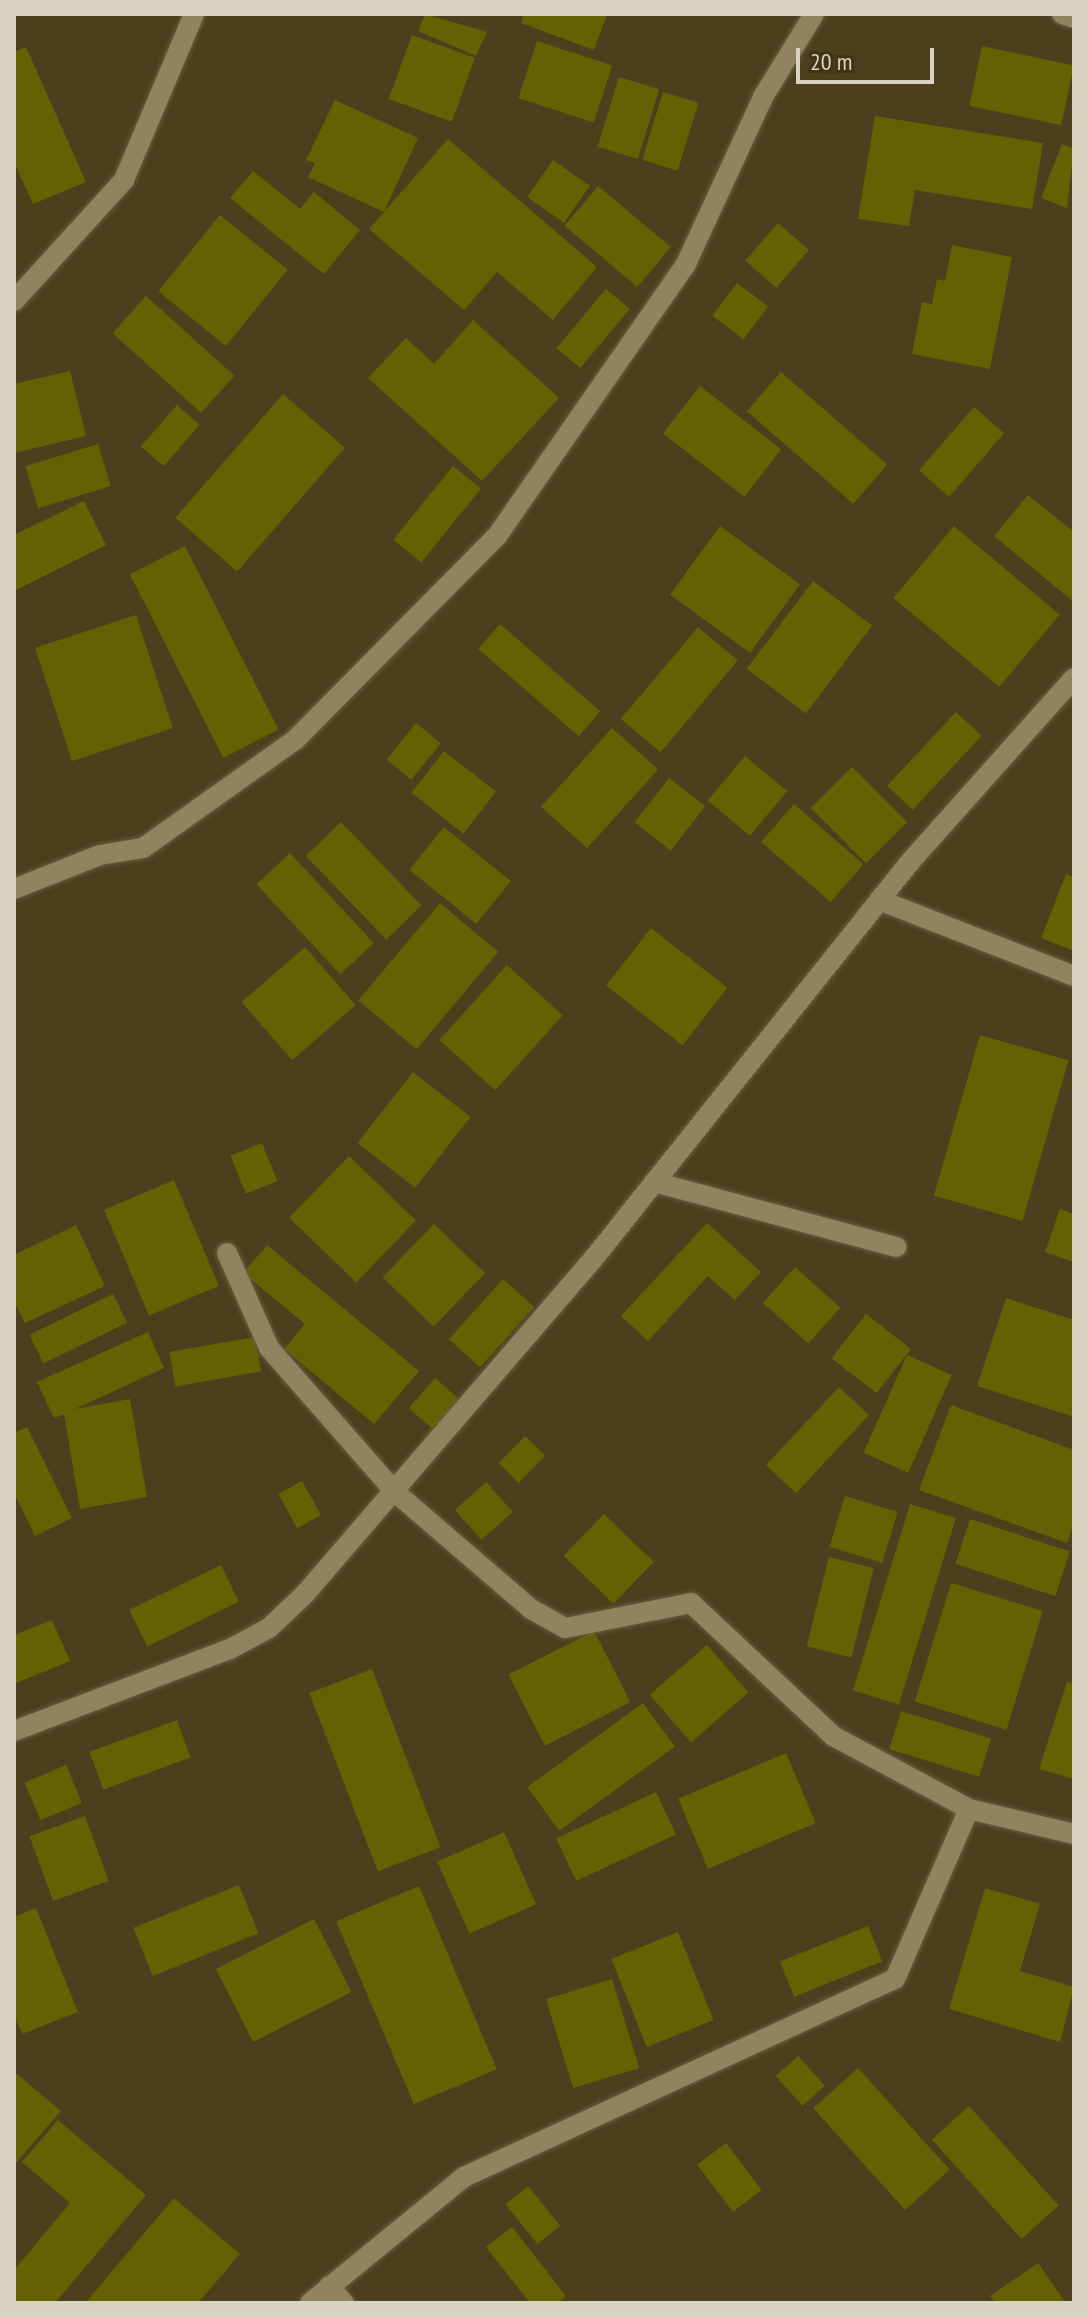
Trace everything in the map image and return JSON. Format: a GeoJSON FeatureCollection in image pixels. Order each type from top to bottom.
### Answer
{"type":"FeatureCollection","features":[{"type":"Feature","properties":{"kind":"street"},"geometry":{"type":"LineString","coordinates":[[14,301],[124,180],[194,14]]}},
{"type":"Feature","properties":{"kind":"street"},"geometry":{"type":"LineString","coordinates":[[14,889],[100,855],[143,848],[295,740],[497,536],[685,266],[763,97],[814,14]]}},
{"type":"Feature","properties":{"kind":"street"},"geometry":{"type":"LineString","coordinates":[[1062,14],[1074,18]]}},
{"type":"Feature","properties":{"kind":"street"},"geometry":{"type":"LineString","coordinates":[[14,1731],[269,1628],[395,1492],[654,1182],[879,900],[1074,678]]}},
{"type":"Feature","properties":{"kind":"street"},"geometry":{"type":"LineString","coordinates":[[879,900],[1074,976]]}},
{"type":"Feature","properties":{"kind":"street"},"geometry":{"type":"LineString","coordinates":[[654,1182],[896,1247]]}},
{"type":"Feature","properties":{"kind":"street"},"geometry":{"type":"LineString","coordinates":[[227,1253],[269,1348],[395,1492],[531,1609],[565,1628],[691,1603],[833,1736],[969,1809],[1074,1834]]}},
{"type":"Feature","properties":{"kind":"street"},"geometry":{"type":"LineString","coordinates":[[310,2303],[464,2177],[895,1979],[969,1809]]}},
{"type":"Feature","properties":{"kind":"street"},"geometry":{"type":"LineString","coordinates":[[329,2286],[344,2303]]}},
{"type":"Feature","properties":{"kind":"building"},"geometry":{"type":"Polygon","coordinates":[[[425,14],[487,32],[476,56],[418,31],[425,14]]]}},
{"type":"Feature","properties":{"kind":"building"},"geometry":{"type":"Polygon","coordinates":[[[524,14],[607,14],[594,50],[521,23],[524,14]]]}},
{"type":"Feature","properties":{"kind":"building"},"geometry":{"type":"Polygon","coordinates":[[[412,35],[475,58],[452,122],[389,99],[412,35]]]}},
{"type":"Feature","properties":{"kind":"building"},"geometry":{"type":"Polygon","coordinates":[[[537,41],[612,65],[594,122],[518,98],[537,41]]]}},
{"type":"Feature","properties":{"kind":"building"},"geometry":{"type":"Polygon","coordinates":[[[982,46],[1074,66],[1061,125],[969,106],[982,46]]]}},
{"type":"Feature","properties":{"kind":"building"},"geometry":{"type":"Polygon","coordinates":[[[26,47],[86,182],[33,204],[14,162],[14,52],[26,47]]]}},
{"type":"Feature","properties":{"kind":"building"},"geometry":{"type":"Polygon","coordinates":[[[619,77],[659,89],[638,159],[598,147],[619,77]]]}},
{"type":"Feature","properties":{"kind":"building"},"geometry":{"type":"Polygon","coordinates":[[[663,92],[698,103],[678,171],[642,160],[663,92]]]}},
{"type":"Feature","properties":{"kind":"building"},"geometry":{"type":"Polygon","coordinates":[[[335,100],[418,138],[384,212],[308,177],[315,163],[306,160],[335,100]]]}},
{"type":"Feature","properties":{"kind":"building"},"geometry":{"type":"Polygon","coordinates":[[[875,116],[1043,143],[1032,209],[915,190],[909,226],[858,219],[875,116]]]}},
{"type":"Feature","properties":{"kind":"building"},"geometry":{"type":"Polygon","coordinates":[[[448,139],[597,267],[553,320],[497,272],[464,310],[369,229],[448,139]]]}},
{"type":"Feature","properties":{"kind":"building"},"geometry":{"type":"Polygon","coordinates":[[[1062,144],[1074,149],[1067,208],[1041,198],[1062,144]]]}},
{"type":"Feature","properties":{"kind":"building"},"geometry":{"type":"Polygon","coordinates":[[[553,160],[590,186],[564,223],[527,197],[553,160]]]}},
{"type":"Feature","properties":{"kind":"building"},"geometry":{"type":"Polygon","coordinates":[[[253,171],[300,209],[314,192],[360,230],[324,274],[230,198],[253,171]]]}},
{"type":"Feature","properties":{"kind":"building"},"geometry":{"type":"Polygon","coordinates":[[[598,186],[671,247],[637,287],[565,226],[598,186]]]}},
{"type":"Feature","properties":{"kind":"building"},"geometry":{"type":"Polygon","coordinates":[[[220,215],[288,270],[226,346],[158,291],[220,215]]]}},
{"type":"Feature","properties":{"kind":"building"},"geometry":{"type":"Polygon","coordinates":[[[778,223],[809,250],[776,288],[745,261],[778,223]]]}},
{"type":"Feature","properties":{"kind":"building"},"geometry":{"type":"Polygon","coordinates":[[[952,245],[1012,257],[990,369],[912,354],[922,302],[932,304],[937,279],[945,281],[952,245]]]}},
{"type":"Feature","properties":{"kind":"building"},"geometry":{"type":"Polygon","coordinates":[[[737,283],[768,306],[743,339],[712,316],[737,283]]]}},
{"type":"Feature","properties":{"kind":"building"},"geometry":{"type":"Polygon","coordinates":[[[606,289],[630,309],[580,368],[557,348],[606,289]]]}},
{"type":"Feature","properties":{"kind":"building"},"geometry":{"type":"Polygon","coordinates":[[[146,296],[234,376],[201,413],[113,333],[146,296]]]}},
{"type":"Feature","properties":{"kind":"building"},"geometry":{"type":"Polygon","coordinates":[[[473,320],[559,398],[482,481],[368,378],[406,338],[434,364],[473,320]]]}},
{"type":"Feature","properties":{"kind":"building"},"geometry":{"type":"Polygon","coordinates":[[[70,371],[86,436],[14,453],[14,384],[70,371]]]}},
{"type":"Feature","properties":{"kind":"building"},"geometry":{"type":"Polygon","coordinates":[[[781,372],[887,465],[853,504],[747,411],[781,372]]]}},
{"type":"Feature","properties":{"kind":"building"},"geometry":{"type":"Polygon","coordinates":[[[700,386],[781,449],[744,497],[663,433],[700,386]]]}},
{"type":"Feature","properties":{"kind":"building"},"geometry":{"type":"Polygon","coordinates":[[[283,394],[345,448],[237,572],[175,518],[283,394]]]}},
{"type":"Feature","properties":{"kind":"building"},"geometry":{"type":"Polygon","coordinates":[[[177,405],[200,425],[164,466],[141,447],[177,405]]]}},
{"type":"Feature","properties":{"kind":"building"},"geometry":{"type":"Polygon","coordinates":[[[974,407],[1004,433],[949,497],[919,470],[974,407]]]}},
{"type":"Feature","properties":{"kind":"building"},"geometry":{"type":"Polygon","coordinates":[[[98,444],[111,486],[38,508],[25,466],[98,444]]]}},
{"type":"Feature","properties":{"kind":"building"},"geometry":{"type":"Polygon","coordinates":[[[453,466],[481,489],[421,562],[393,540],[453,466]]]}},
{"type":"Feature","properties":{"kind":"building"},"geometry":{"type":"Polygon","coordinates":[[[1028,495],[1074,532],[1074,602],[994,536],[1028,495]]]}},
{"type":"Feature","properties":{"kind":"building"},"geometry":{"type":"Polygon","coordinates":[[[84,501],[106,545],[16,590],[14,535],[84,501]]]}},
{"type":"Feature","properties":{"kind":"building"},"geometry":{"type":"Polygon","coordinates":[[[720,526],[800,584],[750,653],[670,595],[720,526]]]}},
{"type":"Feature","properties":{"kind":"building"},"geometry":{"type":"Polygon","coordinates":[[[954,526],[1060,615],[999,687],[894,598],[954,526]]]}},
{"type":"Feature","properties":{"kind":"building"},"geometry":{"type":"Polygon","coordinates":[[[185,546],[279,730],[223,758],[130,574],[185,546]]]}},
{"type":"Feature","properties":{"kind":"building"},"geometry":{"type":"Polygon","coordinates":[[[813,581],[872,626],[806,713],[747,669],[813,581]]]}},
{"type":"Feature","properties":{"kind":"building"},"geometry":{"type":"Polygon","coordinates":[[[136,615],[173,728],[72,761],[35,648],[136,615]]]}},
{"type":"Feature","properties":{"kind":"building"},"geometry":{"type":"Polygon","coordinates":[[[500,624],[600,711],[579,736],[478,649],[500,624]]]}},
{"type":"Feature","properties":{"kind":"building"},"geometry":{"type":"Polygon","coordinates":[[[698,627],[738,660],[661,752],[621,719],[698,627]]]}},
{"type":"Feature","properties":{"kind":"building"},"geometry":{"type":"Polygon","coordinates":[[[956,712],[982,736],[913,810],[887,786],[956,712]]]}},
{"type":"Feature","properties":{"kind":"building"},"geometry":{"type":"Polygon","coordinates":[[[416,723],[441,743],[411,780],[386,760],[416,723]]]}},
{"type":"Feature","properties":{"kind":"building"},"geometry":{"type":"Polygon","coordinates":[[[612,728],[658,769],[587,848],[541,807],[612,728]]]}},
{"type":"Feature","properties":{"kind":"building"},"geometry":{"type":"Polygon","coordinates":[[[444,751],[496,792],[463,833],[411,793],[444,751]]]}},
{"type":"Feature","properties":{"kind":"building"},"geometry":{"type":"Polygon","coordinates":[[[745,756],[787,791],[750,836],[708,800],[745,756]]]}},
{"type":"Feature","properties":{"kind":"building"},"geometry":{"type":"Polygon","coordinates":[[[852,767],[907,822],[866,863],[811,808],[852,767]]]}},
{"type":"Feature","properties":{"kind":"building"},"geometry":{"type":"Polygon","coordinates":[[[669,778],[705,806],[671,850],[635,822],[669,778]]]}},
{"type":"Feature","properties":{"kind":"building"},"geometry":{"type":"Polygon","coordinates":[[[794,804],[863,864],[831,902],[761,842],[794,804]]]}},
{"type":"Feature","properties":{"kind":"building"},"geometry":{"type":"Polygon","coordinates":[[[341,822],[422,905],[386,939],[306,856],[341,822]]]}},
{"type":"Feature","properties":{"kind":"building"},"geometry":{"type":"Polygon","coordinates":[[[444,827],[511,881],[476,924],[409,870],[444,827]]]}},
{"type":"Feature","properties":{"kind":"building"},"geometry":{"type":"Polygon","coordinates":[[[290,853],[374,943],[340,974],[256,884],[290,853]]]}},
{"type":"Feature","properties":{"kind":"building"},"geometry":{"type":"Polygon","coordinates":[[[1066,874],[1074,877],[1074,951],[1041,938],[1066,874]]]}},
{"type":"Feature","properties":{"kind":"building"},"geometry":{"type":"Polygon","coordinates":[[[440,903],[498,952],[417,1049],[358,1000],[440,903]]]}},
{"type":"Feature","properties":{"kind":"building"},"geometry":{"type":"Polygon","coordinates":[[[651,928],[727,988],[682,1045],[606,986],[651,928]]]}},
{"type":"Feature","properties":{"kind":"building"},"geometry":{"type":"Polygon","coordinates":[[[305,947],[356,1005],[292,1060],[242,1002],[305,947]]]}},
{"type":"Feature","properties":{"kind":"building"},"geometry":{"type":"Polygon","coordinates":[[[507,965],[563,1015],[495,1090],[439,1040],[507,965]]]}},
{"type":"Feature","properties":{"kind":"building"},"geometry":{"type":"Polygon","coordinates":[[[980,1035],[1068,1060],[1022,1221],[934,1196],[980,1035]]]}},
{"type":"Feature","properties":{"kind":"building"},"geometry":{"type":"Polygon","coordinates":[[[413,1072],[471,1117],[415,1188],[358,1143],[413,1072]]]}},
{"type":"Feature","properties":{"kind":"building"},"geometry":{"type":"Polygon","coordinates":[[[262,1143],[277,1181],[246,1194],[230,1156],[262,1143]]]}},
{"type":"Feature","properties":{"kind":"building"},"geometry":{"type":"Polygon","coordinates":[[[349,1156],[416,1221],[356,1282],[289,1218],[349,1156]]]}},
{"type":"Feature","properties":{"kind":"building"},"geometry":{"type":"Polygon","coordinates":[[[174,1180],[219,1286],[149,1316],[104,1210],[174,1180]]]}},
{"type":"Feature","properties":{"kind":"building"},"geometry":{"type":"Polygon","coordinates":[[[1060,1209],[1074,1214],[1074,1262],[1045,1252],[1060,1209]]]}},
{"type":"Feature","properties":{"kind":"building"},"geometry":{"type":"Polygon","coordinates":[[[707,1223],[761,1272],[735,1300],[708,1276],[648,1341],[621,1316],[707,1223]]]}},
{"type":"Feature","properties":{"kind":"building"},"geometry":{"type":"Polygon","coordinates":[[[434,1224],[485,1273],[434,1327],[383,1277],[434,1224]]]}},
{"type":"Feature","properties":{"kind":"building"},"geometry":{"type":"Polygon","coordinates":[[[76,1225],[105,1286],[25,1323],[14,1301],[14,1255],[76,1225]]]}},
{"type":"Feature","properties":{"kind":"building"},"geometry":{"type":"Polygon","coordinates":[[[267,1245],[419,1371],[374,1424],[284,1349],[305,1324],[243,1273],[267,1245]]]}},
{"type":"Feature","properties":{"kind":"building"},"geometry":{"type":"Polygon","coordinates":[[[795,1267],[840,1308],[808,1343],[763,1303],[795,1267]]]}},
{"type":"Feature","properties":{"kind":"building"},"geometry":{"type":"Polygon","coordinates":[[[503,1279],[534,1307],[480,1367],[449,1339],[503,1279]]]}},
{"type":"Feature","properties":{"kind":"building"},"geometry":{"type":"Polygon","coordinates":[[[113,1294],[127,1323],[43,1364],[29,1335],[113,1294]]]}},
{"type":"Feature","properties":{"kind":"building"},"geometry":{"type":"Polygon","coordinates":[[[1006,1298],[1074,1320],[1074,1417],[977,1386],[1006,1298]]]}},
{"type":"Feature","properties":{"kind":"building"},"geometry":{"type":"Polygon","coordinates":[[[866,1314],[911,1349],[876,1393],[832,1358],[866,1314]]]}},
{"type":"Feature","properties":{"kind":"building"},"geometry":{"type":"Polygon","coordinates":[[[148,1332],[164,1368],[75,1409],[130,1399],[147,1497],[80,1509],[64,1414],[54,1418],[37,1382],[148,1332]]]}},
{"type":"Feature","properties":{"kind":"building"},"geometry":{"type":"Polygon","coordinates":[[[255,1337],[261,1371],[175,1387],[169,1352],[255,1337]]]}},
{"type":"Feature","properties":{"kind":"building"},"geometry":{"type":"Polygon","coordinates":[[[907,1355],[952,1375],[908,1473],[863,1453],[907,1355]]]}},
{"type":"Feature","properties":{"kind":"building"},"geometry":{"type":"Polygon","coordinates":[[[435,1378],[459,1399],[433,1429],[409,1408],[435,1378]]]}},
{"type":"Feature","properties":{"kind":"building"},"geometry":{"type":"Polygon","coordinates":[[[839,1387],[869,1415],[796,1493],[766,1465],[839,1387]]]}},
{"type":"Feature","properties":{"kind":"building"},"geometry":{"type":"Polygon","coordinates":[[[951,1405],[1074,1450],[1074,1523],[1067,1543],[919,1490],[951,1405]]]}},
{"type":"Feature","properties":{"kind":"building"},"geometry":{"type":"Polygon","coordinates":[[[27,1427],[72,1518],[35,1536],[14,1493],[14,1433],[27,1427]]]}},
{"type":"Feature","properties":{"kind":"building"},"geometry":{"type":"Polygon","coordinates":[[[525,1436],[545,1455],[519,1483],[499,1463],[525,1436]]]}},
{"type":"Feature","properties":{"kind":"building"},"geometry":{"type":"Polygon","coordinates":[[[302,1481],[321,1515],[297,1528],[278,1494],[302,1481]]]}},
{"type":"Feature","properties":{"kind":"building"},"geometry":{"type":"Polygon","coordinates":[[[486,1482],[513,1512],[482,1540],[455,1510],[486,1482]]]}},
{"type":"Feature","properties":{"kind":"building"},"geometry":{"type":"Polygon","coordinates":[[[845,1496],[898,1512],[882,1563],[830,1547],[845,1496]]]}},
{"type":"Feature","properties":{"kind":"building"},"geometry":{"type":"Polygon","coordinates":[[[910,1504],[956,1518],[899,1705],[853,1690],[910,1504]]]}},
{"type":"Feature","properties":{"kind":"building"},"geometry":{"type":"Polygon","coordinates":[[[604,1514],[654,1562],[613,1604],[564,1556],[604,1514]]]}},
{"type":"Feature","properties":{"kind":"building"},"geometry":{"type":"Polygon","coordinates":[[[970,1519],[1070,1551],[1055,1596],[955,1564],[970,1519]]]}},
{"type":"Feature","properties":{"kind":"building"},"geometry":{"type":"Polygon","coordinates":[[[829,1557],[874,1568],[851,1657],[807,1646],[829,1557]]]}},
{"type":"Feature","properties":{"kind":"building"},"geometry":{"type":"Polygon","coordinates":[[[221,1565],[239,1602],[147,1647],[129,1610],[221,1565]]]}},
{"type":"Feature","properties":{"kind":"building"},"geometry":{"type":"Polygon","coordinates":[[[951,1583],[1043,1611],[1007,1730],[915,1702],[951,1583]]]}},
{"type":"Feature","properties":{"kind":"building"},"geometry":{"type":"Polygon","coordinates":[[[52,1620],[70,1661],[14,1684],[14,1635],[52,1620]]]}},
{"type":"Feature","properties":{"kind":"building"},"geometry":{"type":"Polygon","coordinates":[[[594,1631],[630,1702],[545,1746],[508,1675],[594,1631]]]}},
{"type":"Feature","properties":{"kind":"building"},"geometry":{"type":"Polygon","coordinates":[[[707,1645],[748,1693],[691,1742],[650,1695],[707,1645]]]}},
{"type":"Feature","properties":{"kind":"building"},"geometry":{"type":"Polygon","coordinates":[[[372,1669],[440,1847],[378,1871],[309,1693],[372,1669]]]}},
{"type":"Feature","properties":{"kind":"building"},"geometry":{"type":"Polygon","coordinates":[[[1067,1682],[1074,1684],[1074,1779],[1039,1769],[1067,1682]]]}},
{"type":"Feature","properties":{"kind":"building"},"geometry":{"type":"Polygon","coordinates":[[[643,1703],[675,1747],[559,1831],[527,1787],[643,1703]]]}},
{"type":"Feature","properties":{"kind":"building"},"geometry":{"type":"Polygon","coordinates":[[[901,1711],[991,1738],[979,1777],[889,1749],[901,1711]]]}},
{"type":"Feature","properties":{"kind":"building"},"geometry":{"type":"Polygon","coordinates":[[[177,1720],[191,1758],[103,1789],[90,1752],[177,1720]]]}},
{"type":"Feature","properties":{"kind":"building"},"geometry":{"type":"Polygon","coordinates":[[[786,1753],[816,1823],[708,1869],[678,1799],[786,1753]]]}},
{"type":"Feature","properties":{"kind":"building"},"geometry":{"type":"Polygon","coordinates":[[[66,1765],[82,1803],[41,1820],[25,1783],[66,1765]]]}},
{"type":"Feature","properties":{"kind":"building"},"geometry":{"type":"Polygon","coordinates":[[[656,1792],[676,1835],[576,1881],[556,1838],[656,1792]]]}},
{"type":"Feature","properties":{"kind":"building"},"geometry":{"type":"Polygon","coordinates":[[[85,1816],[109,1881],[53,1901],[30,1836],[85,1816]]]}},
{"type":"Feature","properties":{"kind":"building"},"geometry":{"type":"Polygon","coordinates":[[[504,1832],[536,1904],[469,1934],[437,1862],[504,1832]]]}},
{"type":"Feature","properties":{"kind":"building"},"geometry":{"type":"Polygon","coordinates":[[[239,1885],[258,1933],[153,1976],[133,1928],[239,1885]]]}},
{"type":"Feature","properties":{"kind":"building"},"geometry":{"type":"Polygon","coordinates":[[[419,1886],[497,2069],[414,2104],[336,1921],[419,1886]]]}},
{"type":"Feature","properties":{"kind":"building"},"geometry":{"type":"Polygon","coordinates":[[[985,1888],[1040,1904],[1020,1971],[1074,1987],[1060,2042],[949,2009],[985,1888]]]}},
{"type":"Feature","properties":{"kind":"building"},"geometry":{"type":"Polygon","coordinates":[[[36,1908],[78,2012],[22,2034],[14,2014],[14,1917],[36,1908]]]}},
{"type":"Feature","properties":{"kind":"building"},"geometry":{"type":"Polygon","coordinates":[[[314,1919],[351,1992],[253,2042],[216,1969],[314,1919]]]}},
{"type":"Feature","properties":{"kind":"building"},"geometry":{"type":"Polygon","coordinates":[[[868,1926],[882,1961],[794,1997],[780,1962],[868,1926]]]}},
{"type":"Feature","properties":{"kind":"building"},"geometry":{"type":"Polygon","coordinates":[[[678,1932],[714,2020],[647,2047],[611,1959],[678,1932]]]}},
{"type":"Feature","properties":{"kind":"building"},"geometry":{"type":"Polygon","coordinates":[[[612,1979],[639,2068],[573,2088],[546,1999],[612,1979]]]}},
{"type":"Feature","properties":{"kind":"building"},"geometry":{"type":"Polygon","coordinates":[[[798,2056],[825,2086],[802,2106],[776,2076],[798,2056]]]}},
{"type":"Feature","properties":{"kind":"building"},"geometry":{"type":"Polygon","coordinates":[[[858,2068],[950,2170],[905,2210],[813,2108],[858,2068]]]}},
{"type":"Feature","properties":{"kind":"building"},"geometry":{"type":"Polygon","coordinates":[[[17,2074],[61,2111],[14,2165],[14,2077],[17,2074]]]}},
{"type":"Feature","properties":{"kind":"building"},"geometry":{"type":"Polygon","coordinates":[[[969,2106],[1059,2206],[1022,2239],[932,2139],[969,2106]]]}},
{"type":"Feature","properties":{"kind":"building"},"geometry":{"type":"Polygon","coordinates":[[[58,2120],[146,2195],[55,2303],[14,2303],[14,2270],[70,2203],[22,2162],[58,2120]]]}},
{"type":"Feature","properties":{"kind":"building"},"geometry":{"type":"Polygon","coordinates":[[[726,2143],[762,2190],[733,2212],[697,2165],[726,2143]]]}},
{"type":"Feature","properties":{"kind":"building"},"geometry":{"type":"Polygon","coordinates":[[[528,2186],[560,2226],[538,2244],[505,2204],[528,2186]]]}},
{"type":"Feature","properties":{"kind":"building"},"geometry":{"type":"Polygon","coordinates":[[[174,2198],[240,2254],[198,2303],[85,2303],[174,2198]]]}},
{"type":"Feature","properties":{"kind":"building"},"geometry":{"type":"Polygon","coordinates":[[[512,2227],[566,2296],[558,2303],[530,2303],[486,2247],[512,2227]]]}},
{"type":"Feature","properties":{"kind":"building"},"geometry":{"type":"Polygon","coordinates":[[[1038,2263],[1066,2303],[995,2303],[990,2296],[1038,2263]]]}}]}
